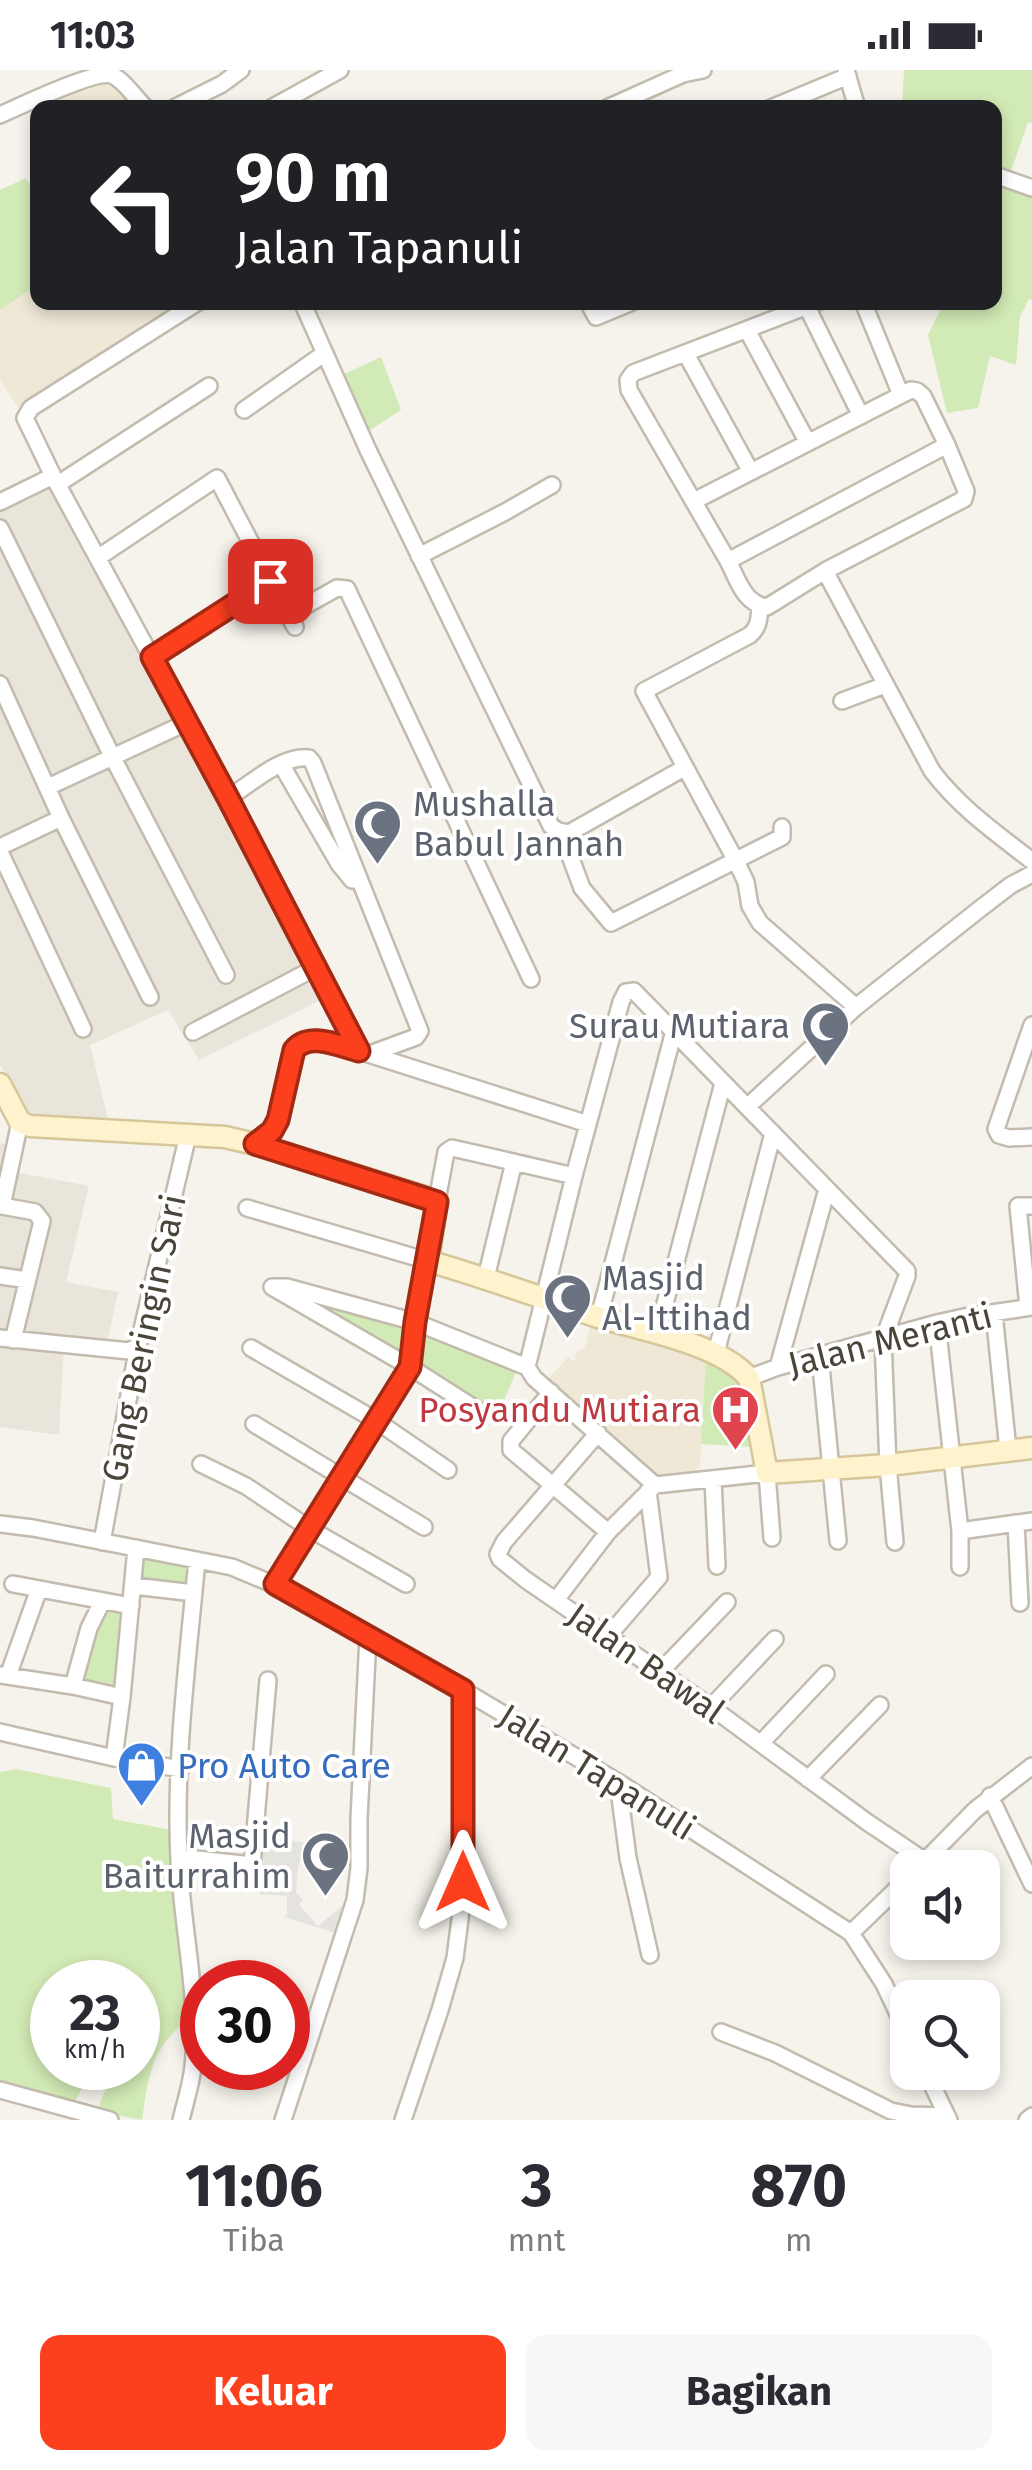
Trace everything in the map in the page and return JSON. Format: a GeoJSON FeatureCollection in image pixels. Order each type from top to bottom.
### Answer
{"type":"FeatureCollection","features":[{"type":"Feature","properties":{"kind":"street"},"geometry":{"type":"LineString","coordinates":[[191,100],[241,70]]}},
{"type":"Feature","properties":{"kind":"street"},"geometry":{"type":"LineString","coordinates":[[286,100],[340,70]]}},
{"type":"Feature","properties":{"kind":"street"},"geometry":{"type":"LineString","coordinates":[[637,100],[681,72],[703,70]]}},
{"type":"Feature","properties":{"kind":"street"},"geometry":{"type":"LineString","coordinates":[[32,100],[104,73],[114,76],[138,100]]}},
{"type":"Feature","properties":{"kind":"street"},"geometry":{"type":"LineString","coordinates":[[788,100],[847,73],[855,100]]}},
{"type":"Feature","properties":{"kind":"street"},"geometry":{"type":"LineString","coordinates":[[0,114],[30,101]]}},
{"type":"Feature","properties":{"kind":"street"},"geometry":{"type":"LineString","coordinates":[[1002,177],[1032,188]]}},
{"type":"Feature","properties":{"kind":"street"},"geometry":{"type":"LineString","coordinates":[[186,310],[28,411],[25,418],[315,968],[364,1053]]}},
{"type":"Feature","properties":{"kind":"street"},"geometry":{"type":"LineString","coordinates":[[306,310],[551,826],[570,832],[684,768]]}},
{"type":"Feature","properties":{"kind":"street"},"geometry":{"type":"LineString","coordinates":[[592,310],[596,317],[613,310]]}},
{"type":"Feature","properties":{"kind":"street"},"geometry":{"type":"LineString","coordinates":[[694,501],[915,390],[923,396],[946,445],[966,491],[964,498],[826,571],[767,608],[748,598],[628,385],[633,373],[800,310]]}},
{"type":"Feature","properties":{"kind":"street"},"geometry":{"type":"LineString","coordinates":[[815,310],[861,416]]}},
{"type":"Feature","properties":{"kind":"street"},"geometry":{"type":"LineString","coordinates":[[867,310],[901,395]]}},
{"type":"Feature","properties":{"kind":"street"},"geometry":{"type":"LineString","coordinates":[[747,330],[808,443]]}},
{"type":"Feature","properties":{"kind":"street"},"geometry":{"type":"LineString","coordinates":[[244,410],[325,352]]}},
{"type":"Feature","properties":{"kind":"street"},"geometry":{"type":"LineString","coordinates":[[686,354],[751,472]]}},
{"type":"Feature","properties":{"kind":"street"},"geometry":{"type":"LineString","coordinates":[[0,502],[56,480],[210,386]]}},
{"type":"Feature","properties":{"kind":"street"},"geometry":{"type":"LineString","coordinates":[[728,561],[946,445]]}},
{"type":"Feature","properties":{"kind":"street"},"geometry":{"type":"LineString","coordinates":[[99,557],[217,478],[291,621],[337,588],[347,590],[531,979]]}},
{"type":"Feature","properties":{"kind":"street"},"geometry":{"type":"LineString","coordinates":[[420,556],[552,485]]}},
{"type":"Feature","properties":{"kind":"street"},"geometry":{"type":"LineString","coordinates":[[0,528],[226,975]]}},
{"type":"Feature","properties":{"kind":"street"},"geometry":{"type":"LineString","coordinates":[[826,571],[923,757],[947,791],[975,818],[1032,861]]}},
{"type":"Feature","properties":{"kind":"street"},"geometry":{"type":"LineString","coordinates":[[152,657],[270,581]]}},
{"type":"Feature","properties":{"kind":"street"},"geometry":{"type":"LineString","coordinates":[[760,607],[759,623],[750,635],[644,691],[736,861],[746,882],[750,906],[760,923],[856,1008]]}},
{"type":"Feature","properties":{"kind":"street"},"geometry":{"type":"LineString","coordinates":[[0,684],[150,998]]}},
{"type":"Feature","properties":{"kind":"street"},"geometry":{"type":"LineString","coordinates":[[842,701],[885,685]]}},
{"type":"Feature","properties":{"kind":"street"},"geometry":{"type":"LineString","coordinates":[[48,788],[188,722]]}},
{"type":"Feature","properties":{"kind":"street"},"geometry":{"type":"LineString","coordinates":[[228,798],[281,764],[298,757],[311,760],[420,1032],[416,1037],[364,1053]]}},
{"type":"Feature","properties":{"kind":"street"},"geometry":{"type":"LineString","coordinates":[[281,764],[339,864],[363,894]]}},
{"type":"Feature","properties":{"kind":"street"},"geometry":{"type":"LineString","coordinates":[[314,822],[332,814]]}},
{"type":"Feature","properties":{"kind":"street"},"geometry":{"type":"LineString","coordinates":[[62,818],[0,849],[83,1029]]}},
{"type":"Feature","properties":{"kind":"street"},"geometry":{"type":"LineString","coordinates":[[562,832],[582,888],[611,923],[782,836],[782,827]]}},
{"type":"Feature","properties":{"kind":"street"},"geometry":{"type":"LineString","coordinates":[[747,1107],[856,1008],[1011,885],[1032,874]]}},
{"type":"Feature","properties":{"kind":"street"},"geometry":{"type":"LineString","coordinates":[[193,1032],[315,968]]}},
{"type":"Feature","properties":{"kind":"street"},"geometry":{"type":"LineString","coordinates":[[527,1367],[588,1124],[624,994],[630,990],[907,1271],[883,1340],[894,1542]]}},
{"type":"Feature","properties":{"kind":"street"},"geometry":{"type":"LineString","coordinates":[[1032,1025],[996,1130],[1006,1138],[1032,1137]]}},
{"type":"Feature","properties":{"kind":"street"},"geometry":{"type":"LineString","coordinates":[[600,1317],[674,1031]]}},
{"type":"Feature","properties":{"kind":"street"},"geometry":{"type":"LineString","coordinates":[[255,1144],[272,1131],[278,1120],[294,1050],[309,1040],[364,1053],[588,1124]]}},
{"type":"Feature","properties":{"kind":"street"},"geometry":{"type":"LineString","coordinates":[[1014,1074],[1032,1071]]}},
{"type":"Feature","properties":{"kind":"street"},"geometry":{"type":"LineString","coordinates":[[657,1334],[724,1083]]}},
{"type":"Feature","properties":{"kind":"street"},"geometry":{"type":"LineString","coordinates":[[0,1084],[20,1122],[30,1126],[225,1137],[437,1202]]}},
{"type":"Feature","properties":{"kind":"street"},"geometry":{"type":"LineString","coordinates":[[20,1122],[1,1206],[35,1212],[42,1218],[27,1280],[6,1339],[129,1351],[138,1346]]}},
{"type":"Feature","properties":{"kind":"street"},"geometry":{"type":"LineString","coordinates":[[716,1353],[773,1133]]}},
{"type":"Feature","properties":{"kind":"street","name":"Gang Beringin Sari"},"geometry":{"type":"LineString","coordinates":[[102,1542],[138,1346],[188,1135]]}},
{"type":"Feature","properties":{"kind":"street"},"geometry":{"type":"LineString","coordinates":[[275,1584],[410,1367],[446,1152],[454,1148],[574,1176]]}},
{"type":"Feature","properties":{"kind":"street"},"geometry":{"type":"LineString","coordinates":[[486,1278],[514,1162]]}},
{"type":"Feature","properties":{"kind":"street"},"geometry":{"type":"LineString","coordinates":[[778,1368],[827,1189]]}},
{"type":"Feature","properties":{"kind":"street"},"geometry":{"type":"LineString","coordinates":[[1030,1307],[1018,1206],[1032,1206]]}},
{"type":"Feature","properties":{"kind":"street"},"geometry":{"type":"LineString","coordinates":[[247,1208],[486,1278],[716,1353],[741,1368],[750,1378],[767,1474],[772,1538]]}},
{"type":"Feature","properties":{"kind":"street"},"geometry":{"type":"LineString","coordinates":[[0,1276],[27,1280]]}},
{"type":"Feature","properties":{"kind":"street"},"geometry":{"type":"LineString","coordinates":[[479,1411],[272,1287],[288,1286],[415,1322],[527,1367],[534,1378],[598,1433],[652,1488],[659,1577],[609,1636]]}},
{"type":"Feature","properties":{"kind":"street","name":"Jalan Meranti"},"geometry":{"type":"LineString","coordinates":[[750,1378],[938,1324],[1030,1307]]}},
{"type":"Feature","properties":{"kind":"street"},"geometry":{"type":"LineString","coordinates":[[994,1312],[1008,1450]]}},
{"type":"Feature","properties":{"kind":"street"},"geometry":{"type":"LineString","coordinates":[[938,1324],[960,1531],[960,1567]]}},
{"type":"Feature","properties":{"kind":"street"},"geometry":{"type":"LineString","coordinates":[[251,1348],[375,1420],[448,1470]]}},
{"type":"Feature","properties":{"kind":"street"},"geometry":{"type":"LineString","coordinates":[[820,1356],[838,1541]]}},
{"type":"Feature","properties":{"kind":"street"},"geometry":{"type":"LineString","coordinates":[[550,1392],[510,1444],[513,1452],[608,1532]]}},
{"type":"Feature","properties":{"kind":"street"},"geometry":{"type":"LineString","coordinates":[[254,1424],[424,1527]]}},
{"type":"Feature","properties":{"kind":"street","name":"Jalan Bawal"},"geometry":{"type":"LineString","coordinates":[[598,1433],[504,1542],[498,1554],[503,1562],[712,1707],[903,1850]]}},
{"type":"Feature","properties":{"kind":"street"},"geometry":{"type":"LineString","coordinates":[[556,1600],[608,1532],[652,1488],[1032,1448]]}},
{"type":"Feature","properties":{"kind":"street"},"geometry":{"type":"LineString","coordinates":[[201,1464],[246,1486],[406,1584]]}},
{"type":"Feature","properties":{"kind":"street"},"geometry":{"type":"LineString","coordinates":[[713,1479],[718,1566]]}},
{"type":"Feature","properties":{"kind":"street"},"geometry":{"type":"LineString","coordinates":[[960,1531],[1024,1522],[1020,1603]]}},
{"type":"Feature","properties":{"kind":"street","name":"Jalan Tapanuli"},"geometry":{"type":"LineString","coordinates":[[0,1524],[232,1567],[275,1584],[618,1782],[851,1933],[890,1996]]}},
{"type":"Feature","properties":{"kind":"street"},"geometry":{"type":"LineString","coordinates":[[114,1758],[136,1548]]}},
{"type":"Feature","properties":{"kind":"street"},"geometry":{"type":"LineString","coordinates":[[181,2120],[193,2071],[194,2019],[179,1857],[181,1769],[197,1560]]}},
{"type":"Feature","properties":{"kind":"street"},"geometry":{"type":"LineString","coordinates":[[13,1584],[131,1606]]}},
{"type":"Feature","properties":{"kind":"street"},"geometry":{"type":"LineString","coordinates":[[134,1586],[194,1593]]}},
{"type":"Feature","properties":{"kind":"street"},"geometry":{"type":"LineString","coordinates":[[38,1590],[4,1676],[122,1697]]}},
{"type":"Feature","properties":{"kind":"street"},"geometry":{"type":"LineString","coordinates":[[72,1686],[102,1602]]}},
{"type":"Feature","properties":{"kind":"street"},"geometry":{"type":"LineString","coordinates":[[660,1672],[727,1602]]}},
{"type":"Feature","properties":{"kind":"street"},"geometry":{"type":"LineString","coordinates":[[283,2120],[355,1900],[360,1868],[368,1636]]}},
{"type":"Feature","properties":{"kind":"street"},"geometry":{"type":"LineString","coordinates":[[712,1707],[775,1639]]}},
{"type":"Feature","properties":{"kind":"street"},"geometry":{"type":"LineString","coordinates":[[761,1743],[826,1674]]}},
{"type":"Feature","properties":{"kind":"street"},"geometry":{"type":"LineString","coordinates":[[179,1857],[252,1865],[268,1680]]}},
{"type":"Feature","properties":{"kind":"street"},"geometry":{"type":"LineString","coordinates":[[403,2120],[440,2010],[460,1919],[463,1690]]}},
{"type":"Feature","properties":{"kind":"street"},"geometry":{"type":"LineString","coordinates":[[808,1779],[880,1705]]}},
{"type":"Feature","properties":{"kind":"street"},"geometry":{"type":"LineString","coordinates":[[0,1732],[181,1769]]}},
{"type":"Feature","properties":{"kind":"street"},"geometry":{"type":"LineString","coordinates":[[936,1850],[990,1796],[1032,1766]]}},
{"type":"Feature","properties":{"kind":"street"},"geometry":{"type":"LineString","coordinates":[[618,1782],[628,1858],[650,1955]]}},
{"type":"Feature","properties":{"kind":"street"},"geometry":{"type":"LineString","coordinates":[[990,1796],[1032,1884]]}},
{"type":"Feature","properties":{"kind":"street"},"geometry":{"type":"LineString","coordinates":[[851,1933],[890,1895]]}},
{"type":"Feature","properties":{"kind":"street"},"geometry":{"type":"LineString","coordinates":[[721,2032],[776,2053],[890,2111],[948,2118]]}},
{"type":"Feature","properties":{"kind":"street"},"geometry":{"type":"LineString","coordinates":[[0,2090],[110,2120]]}},
{"type":"Feature","properties":{"kind":"street"},"geometry":{"type":"LineString","coordinates":[[935,2090],[948,2118]]}},
{"type":"Feature","properties":{"kind":"street"},"geometry":{"type":"LineString","coordinates":[[38,2120],[42,2102]]}},
{"type":"Feature","properties":{"kind":"shaded area"},"geometry":{"type":"Polygon","coordinates":[[[105,73],[138,100],[34,100],[105,73]]]}},
{"type":"Feature","properties":{"kind":"shaded area"},"geometry":{"type":"Polygon","coordinates":[[[30,290],[30,310],[190,310],[25,418],[0,380],[0,310],[30,290]]]}},
{"type":"Feature","properties":{"kind":"shaded area"},"geometry":{"type":"Polygon","coordinates":[[[52,483],[295,946],[299,945],[327,997],[199,1060],[168,1010],[90,1045],[109,1123],[29,1118],[0,1064],[0,510],[52,483]]]}},
{"type":"Feature","properties":{"kind":"shaded area"},"geometry":{"type":"Polygon","coordinates":[[[0,1143],[15,1145],[10,1171],[89,1186],[66,1282],[118,1292],[106,1348],[64,1344],[59,1435],[0,1427],[0,1143]]]}},
{"type":"Feature","properties":{"kind":"shaded area"},"geometry":{"type":"Polygon","coordinates":[[[591,1321],[706,1358],[700,1467],[686,1474],[649,1475],[549,1378],[568,1357],[575,1362],[576,1352],[585,1347],[591,1321]]]}},
{"type":"Feature","properties":{"kind":"shaded area"},"geometry":{"type":"Polygon","coordinates":[[[259,1834],[306,1843],[296,1893],[303,1900],[299,1905],[318,1926],[354,1896],[339,1934],[284,1917],[287,1896],[260,1894],[259,1834]]]}},
{"type":"Feature","properties":{"kind":"green space"},"geometry":{"type":"Polygon","coordinates":[[[904,70],[1032,70],[1032,123],[1028,122],[1010,174],[1002,171],[1002,100],[902,100],[904,70]]]}},
{"type":"Feature","properties":{"kind":"green space"},"geometry":{"type":"Polygon","coordinates":[[[26,178],[30,185],[30,290],[0,310],[0,190],[26,178]]]}},
{"type":"Feature","properties":{"kind":"green space"},"geometry":{"type":"Polygon","coordinates":[[[1002,183],[1032,193],[1032,300],[1029,299],[1020,317],[1016,365],[990,356],[978,408],[947,413],[928,335],[940,310],[1002,310],[1002,183]]]}},
{"type":"Feature","properties":{"kind":"green space"},"geometry":{"type":"Polygon","coordinates":[[[381,357],[401,410],[367,432],[342,375],[381,357]]]}},
{"type":"Feature","properties":{"kind":"green space"},"geometry":{"type":"Polygon","coordinates":[[[294,1291],[411,1326],[404,1361],[294,1291]]]}},
{"type":"Feature","properties":{"kind":"green space"},"geometry":{"type":"Polygon","coordinates":[[[420,1332],[518,1367],[497,1417],[418,1367],[420,1332]]]}},
{"type":"Feature","properties":{"kind":"green space"},"geometry":{"type":"Polygon","coordinates":[[[706,1358],[735,1369],[743,1388],[755,1447],[701,1444],[706,1358]]]}},
{"type":"Feature","properties":{"kind":"green space"},"geometry":{"type":"Polygon","coordinates":[[[143,1555],[192,1563],[188,1588],[138,1583],[143,1555]]]}},
{"type":"Feature","properties":{"kind":"green space"},"geometry":{"type":"Polygon","coordinates":[[[103,1608],[127,1612],[119,1689],[78,1681],[103,1608]]]}},
{"type":"Feature","properties":{"kind":"green space"},"geometry":{"type":"Polygon","coordinates":[[[16,1769],[111,1788],[113,1819],[172,1830],[185,1960],[180,1960],[180,2027],[160,2050],[160,1960],[30,1960],[30,2090],[81,2090],[73,2106],[0,2085],[0,1772],[16,1769]]]}},
{"type":"Feature","properties":{"kind":"green space"},"geometry":{"type":"Polygon","coordinates":[[[105,2090],[147,2090],[142,2120],[97,2111],[105,2090]]]}},
{"type":"Feature","properties":{"kind":"place","name":"Mushalla Babul Jannah"},"geometry":{"type":"Point","coordinates":[378,866]}},
{"type":"Feature","properties":{"kind":"place","name":"Surau Mutiara"},"geometry":{"type":"Point","coordinates":[825,1068]}},
{"type":"Feature","properties":{"kind":"place","name":"Masjid Al-Ittihad"},"geometry":{"type":"Point","coordinates":[567,1340]}},
{"type":"Feature","properties":{"kind":"place","name":"Posyandu Mutiara"},"geometry":{"type":"Point","coordinates":[736,1452]}},
{"type":"Feature","properties":{"kind":"place","name":"Pro Auto Care"},"geometry":{"type":"Point","coordinates":[142,1808]}},
{"type":"Feature","properties":{"kind":"place","name":"Masjid Baiturrahim"},"geometry":{"type":"Point","coordinates":[326,1898]}},
{"type":"Feature","properties":{"kind":"route"},"geometry":{"type":"LineString","coordinates":[[270,581],[152,657],[359,1051],[302,1041],[294,1050],[278,1120],[272,1131],[255,1144],[437,1202],[410,1367],[275,1584],[463,1690],[463,1882]]}}]}
